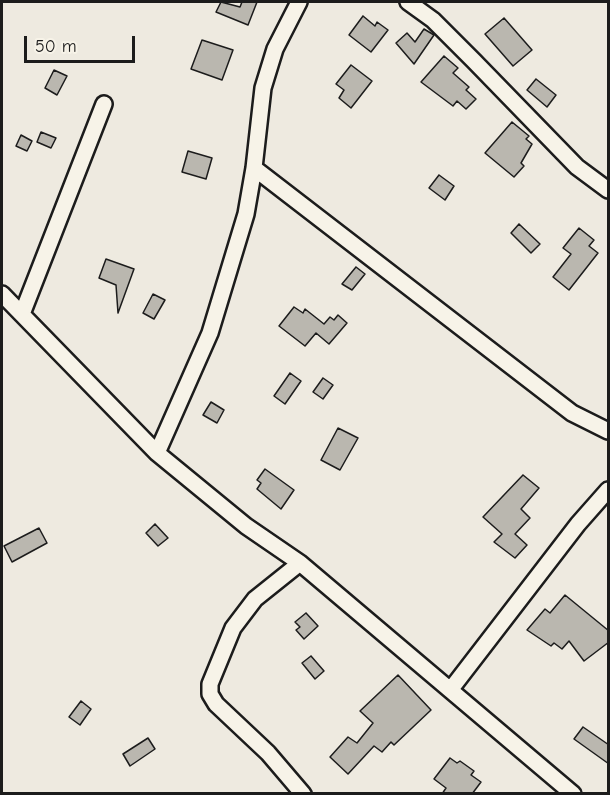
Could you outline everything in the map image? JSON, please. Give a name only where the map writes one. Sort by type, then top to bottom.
[{"type":"street","points":[[157,453],[210,333],[246,214],[255,168],[263,88],[275,49],[300,2]]},
{"type":"street","points":[[408,2],[433,20],[466,52],[577,167],[609,190]]},
{"type":"street","points":[[22,314],[104,104]]},
{"type":"street","points":[[255,168],[572,413],[609,431]]},
{"type":"street","points":[[2,294],[157,453],[246,526],[300,563],[573,794]]},
{"type":"street","points":[[451,689],[578,524],[609,490]]},
{"type":"street","points":[[300,563],[255,599],[233,628],[210,684],[210,694],[216,704],[268,753],[303,794]]},
{"type":"building","points":[[221,2],[240,7],[242,2],[257,2],[248,25],[216,12]]},
{"type":"building","points":[[363,16],[375,26],[377,22],[388,30],[371,52],[349,35]]},
{"type":"building","points":[[504,18],[532,50],[513,66],[485,34]]},
{"type":"building","points":[[424,29],[434,35],[414,64],[396,43],[407,33],[415,42]]},
{"type":"building","points":[[202,40],[233,50],[222,80],[191,69]]},
{"type":"building","points":[[444,56],[458,68],[453,73],[469,87],[466,90],[476,99],[466,109],[457,101],[453,106],[421,82]]},
{"type":"building","points":[[351,65],[372,81],[351,108],[339,98],[344,90],[336,84]]},
{"type":"building","points":[[54,70],[67,76],[57,95],[45,88]]},
{"type":"building","points":[[536,79],[556,95],[547,107],[527,90]]},
{"type":"building","points":[[512,122],[529,136],[526,139],[532,144],[521,163],[524,166],[514,177],[485,153]]},
{"type":"building","points":[[41,132],[56,138],[51,148],[37,142]]},
{"type":"building","points":[[21,135],[32,141],[27,151],[16,146]]},
{"type":"building","points":[[188,151],[212,158],[206,179],[182,172]]},
{"type":"building","points":[[439,175],[454,186],[445,200],[429,188]]},
{"type":"building","points":[[519,224],[540,244],[531,253],[511,233]]},
{"type":"building","points":[[579,228],[594,240],[589,246],[598,253],[569,290],[553,277],[571,254],[563,248]]},
{"type":"building","points":[[106,259],[134,269],[118,313],[116,285],[99,278]]},
{"type":"building","points":[[356,267],[365,274],[352,290],[342,284]]},
{"type":"building","points":[[153,294],[165,300],[154,319],[143,313]]},
{"type":"building","points":[[294,307],[303,313],[305,309],[324,324],[330,317],[334,320],[338,315],[347,323],[329,344],[316,333],[305,346],[279,326]]},
{"type":"building","points":[[290,373],[301,381],[285,404],[274,396]]},
{"type":"building","points":[[323,378],[333,385],[323,399],[313,392]]},
{"type":"building","points":[[211,402],[224,410],[217,423],[203,415]]},
{"type":"building","points":[[338,428],[358,438],[340,470],[321,460]]},
{"type":"building","points":[[265,469],[294,490],[281,509],[257,489],[261,483],[257,480]]},
{"type":"building","points":[[523,475],[539,488],[521,509],[530,518],[515,534],[527,545],[515,558],[494,542],[502,534],[483,517]]},
{"type":"building","points":[[155,524],[168,538],[158,546],[146,533]]},
{"type":"building","points":[[39,528],[47,543],[12,562],[4,546]]},
{"type":"building","points":[[565,595],[609,631],[609,642],[584,661],[569,641],[562,649],[554,643],[551,646],[527,630],[545,609],[550,613]]},
{"type":"building","points":[[306,613],[318,626],[304,639],[296,630],[300,627],[295,622]]},
{"type":"building","points":[[311,656],[324,671],[315,679],[302,663]]},
{"type":"building","points":[[398,675],[431,710],[394,745],[391,742],[382,752],[374,746],[348,774],[330,757],[348,737],[357,743],[373,723],[360,711]]},
{"type":"building","points":[[81,701],[91,709],[80,725],[69,717]]},
{"type":"building","points":[[583,727],[609,745],[609,764],[574,739]]},
{"type":"building","points":[[148,738],[155,749],[130,766],[123,754]]},
{"type":"building","points":[[450,758],[457,763],[460,761],[474,771],[471,775],[481,782],[472,794],[442,794],[446,788],[434,779]]}]
